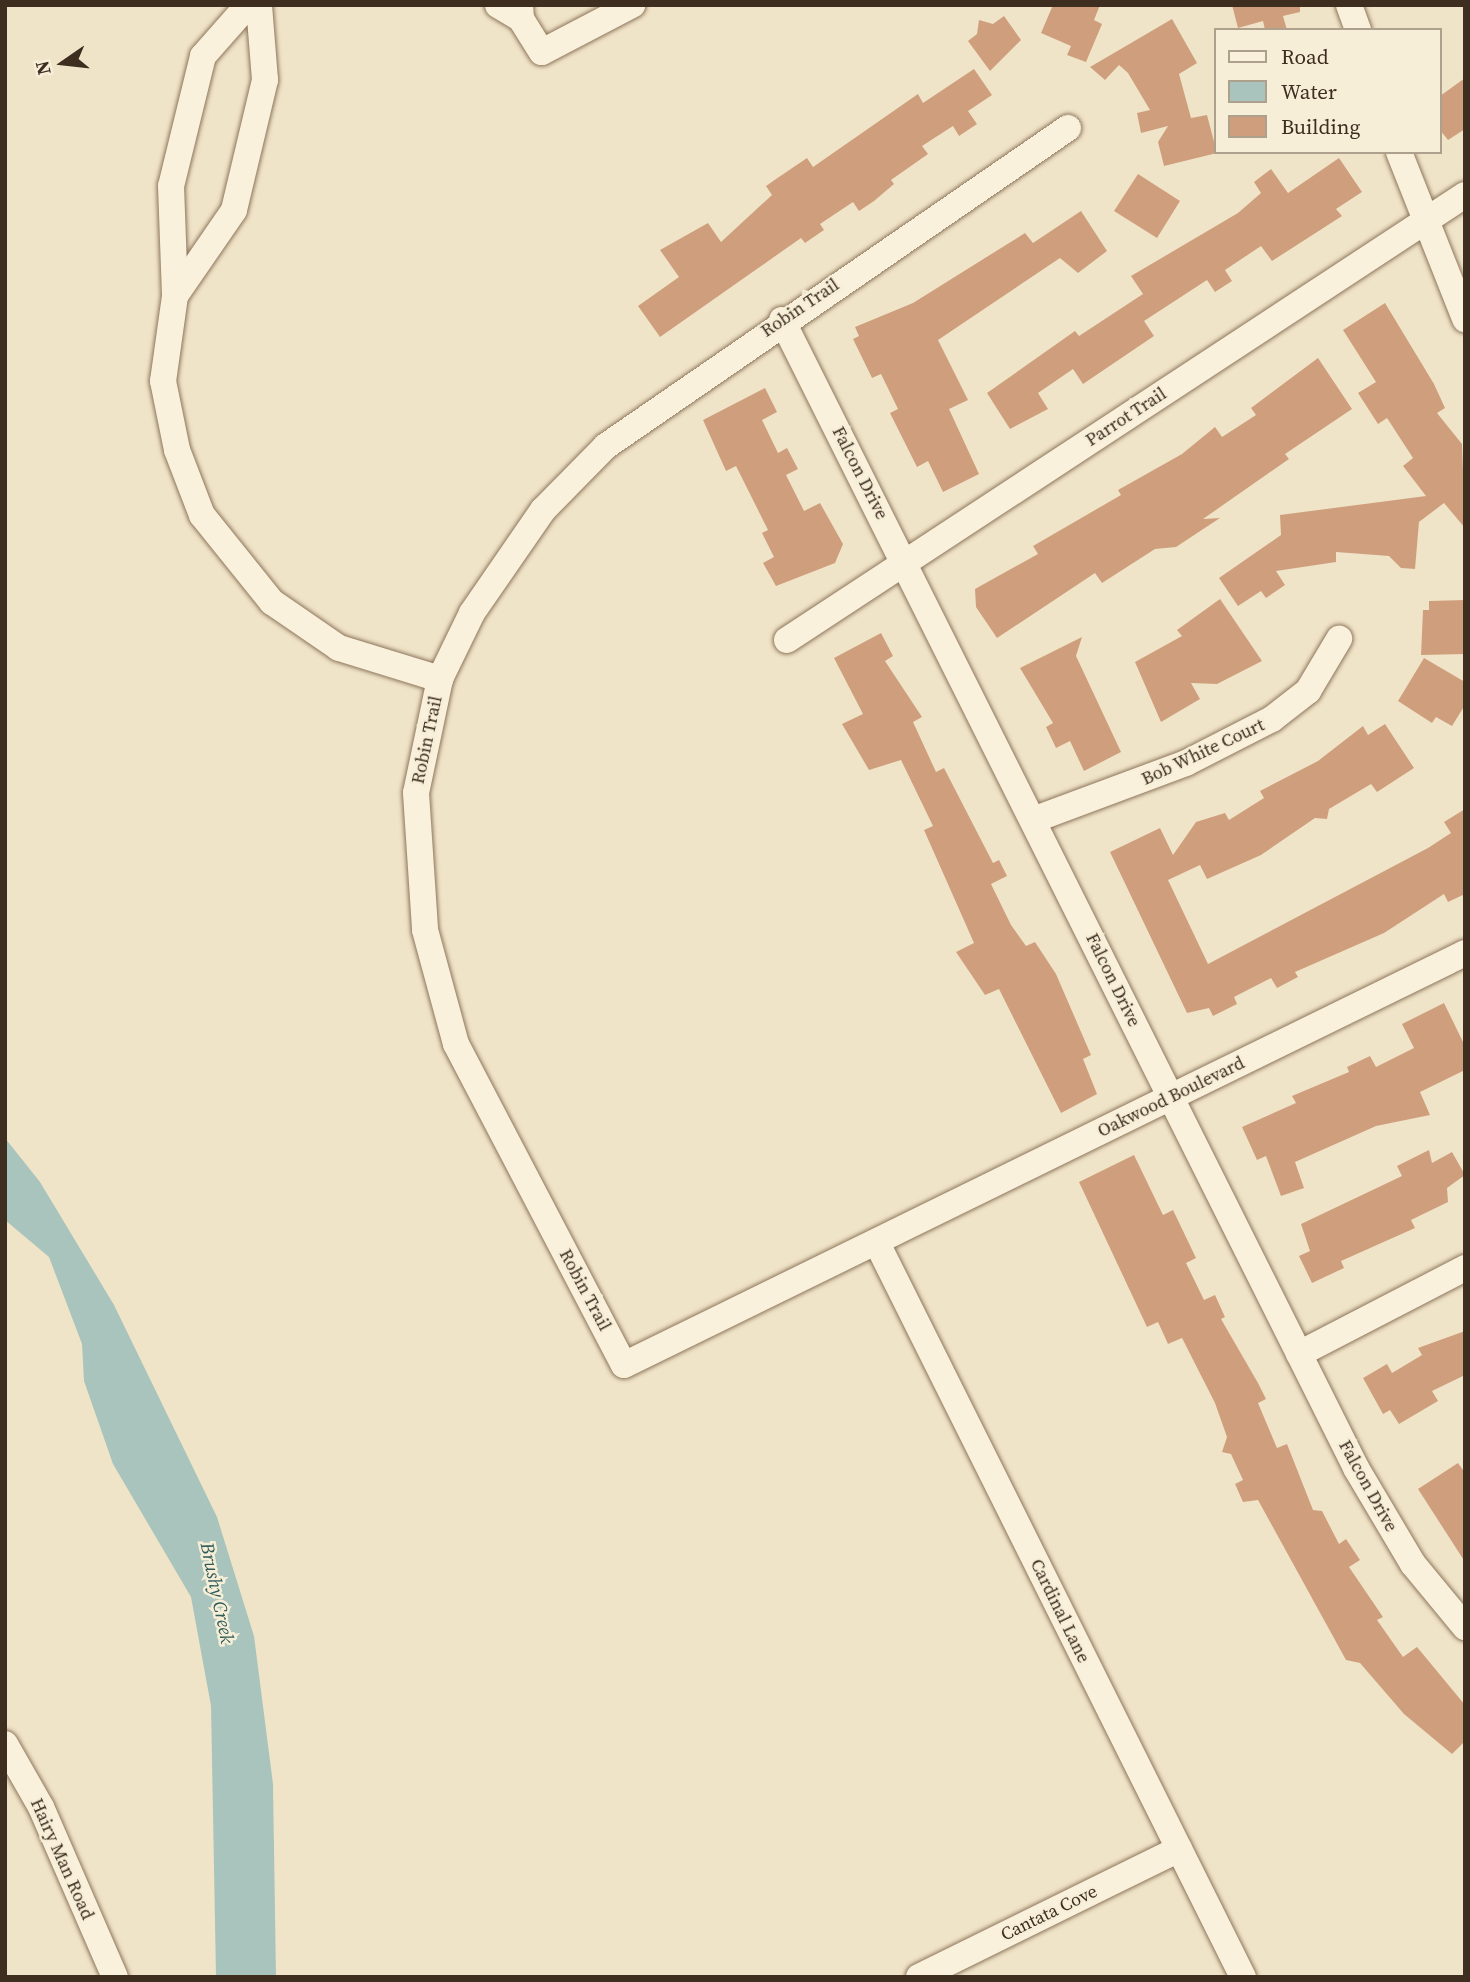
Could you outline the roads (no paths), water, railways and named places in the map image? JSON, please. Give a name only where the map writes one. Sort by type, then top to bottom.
[{"type":"street","points":[[248,5],[203,56],[171,186],[175,296],[163,381],[177,450],[202,515],[272,603],[339,648],[440,679]]},
{"type":"street","points":[[175,296],[234,210],[265,80],[259,5]]},
{"type":"street","points":[[498,5],[520,12],[542,52],[632,5]]},
{"type":"street","points":[[1349,5],[1357,28]]},
{"type":"street","name":"Robin Trail","points":[[878,1245],[624,1365],[456,1044],[425,930],[416,793],[440,679],[472,613],[543,510],[606,446],[782,320],[1068,128]]},
{"type":"street","points":[[1400,154],[1423,222],[1465,319]]},
{"type":"street","name":"Parrot Trail","points":[[787,640],[1465,195]]},
{"type":"street","name":"Falcon Drive","points":[[782,320],[1299,1354],[1394,1534],[1463,1623]]},
{"type":"street","name":"Bob White Court","points":[[1033,820],[1186,763],[1272,719],[1308,691],[1339,639]]},
{"type":"street","name":"Oakwood Boulevard","points":[[878,1245],[1170,1096],[1465,953]]},
{"type":"street","name":"Cardinal Lane","points":[[878,1245],[1243,1977]]},
{"type":"street","points":[[1299,1354],[1465,1268]]},
{"type":"street","name":"Hairy Man Road","points":[[5,1744],[41,1807],[115,1977]]},
{"type":"street","name":"Cantata Cove","points":[[919,1977],[1179,1849]]},
{"type":"water","name":"Brushy Creek","points":[[5,1138],[40,1182],[114,1305],[217,1517],[254,1636],[273,1784],[276,1977],[216,1977],[211,1706],[191,1597],[113,1464],[84,1381],[82,1344],[49,1257],[5,1220]]}]
